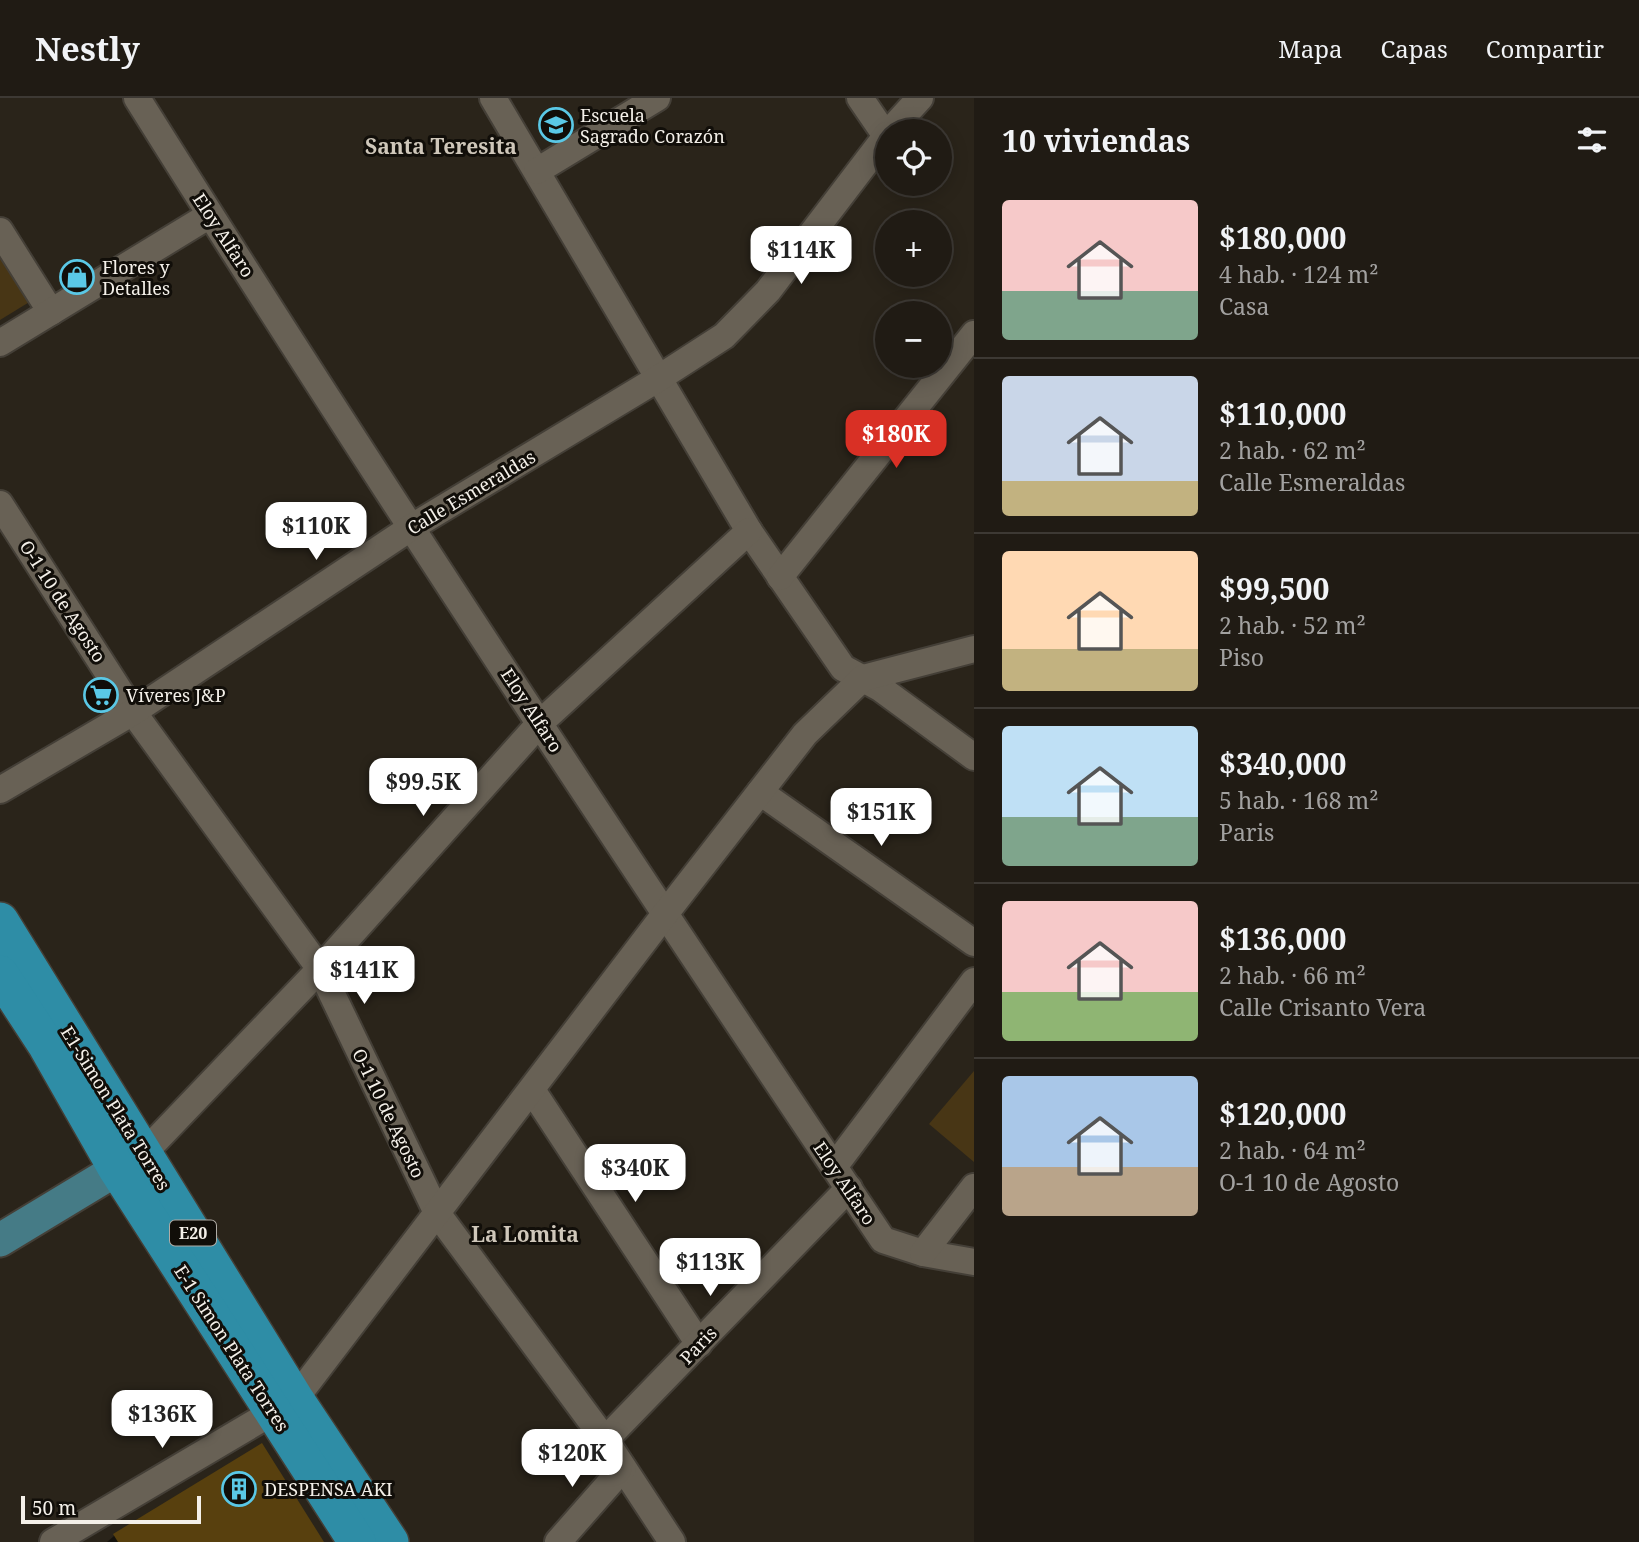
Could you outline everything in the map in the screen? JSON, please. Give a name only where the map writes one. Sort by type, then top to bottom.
[{"type":"highway","name":"E1-Simon Plata Torres","points":[[0,921],[130,1161],[284,1405],[390,1542]]},
{"type":"highway","name":"E20","points":[[0,974],[47,1046],[130,1161]]},
{"type":"highway","name":"E-1 Simon Plata Torres","points":[[284,1405],[357,1542]]},
{"type":"main road","points":[[0,1240],[130,1161]]},
{"type":"street","name":"Eloy Alfaro","points":[[137,98],[540,723],[883,1240],[922,1253],[974,1262]]},
{"type":"street","points":[[494,98],[749,531],[843,668],[880,688],[974,757]]},
{"type":"street","points":[[537,171],[657,98]]},
{"type":"street","points":[[860,98],[876,119]]},
{"type":"street","name":"Calle Esmeraldas","points":[[901,119],[920,98]]},
{"type":"street","name":"Calle Esmeraldas","points":[[0,790],[133,712],[412,527],[724,336],[768,291],[875,151]]},
{"type":"street","points":[[0,343],[210,215]]},
{"type":"street","points":[[0,231],[51,312]]},
{"type":"street","points":[[780,577],[974,334]]},
{"type":"street","name":"O-1 10 de Agosto","points":[[0,504],[133,712],[320,969],[437,1213],[605,1440],[672,1542]]},
{"type":"street","points":[[130,1161],[320,969],[540,723],[749,531]]},
{"type":"street","points":[[53,1542],[284,1405],[437,1213],[805,734],[863,678],[974,649]]},
{"type":"street","points":[[760,792],[974,943]]},
{"type":"street","name":"Paris","points":[[605,1440],[699,1344],[842,1178],[974,981]]},
{"type":"street","points":[[532,1090],[699,1344]]},
{"type":"street","points":[[922,1253],[974,1187]]},
{"type":"street","points":[[558,1542],[623,1468]]},
{"type":"shaded area","points":[[0,250],[31,301],[0,320]]},
{"type":"shaded area","points":[[974,1071],[974,1162],[929,1124]]},
{"type":"building","name":"DESPENSA AKI","points":[[262,1443],[324,1542],[118,1542],[113,1534]]},
{"type":"place","name":"Escuela Sagrado Corazón","points":[[556,125]]},
{"type":"place","name":"Flores y Detalles","points":[[77,277]]},
{"type":"place","name":"Víveres J&P","points":[[101,695]]},
{"type":"place","name":"DESPENSA AKI","points":[[239,1489]]},
{"type":"district","name":"Santa Teresita","points":[[441,146]]},
{"type":"district","name":"La Lomita","points":[[525,1234]]}]
